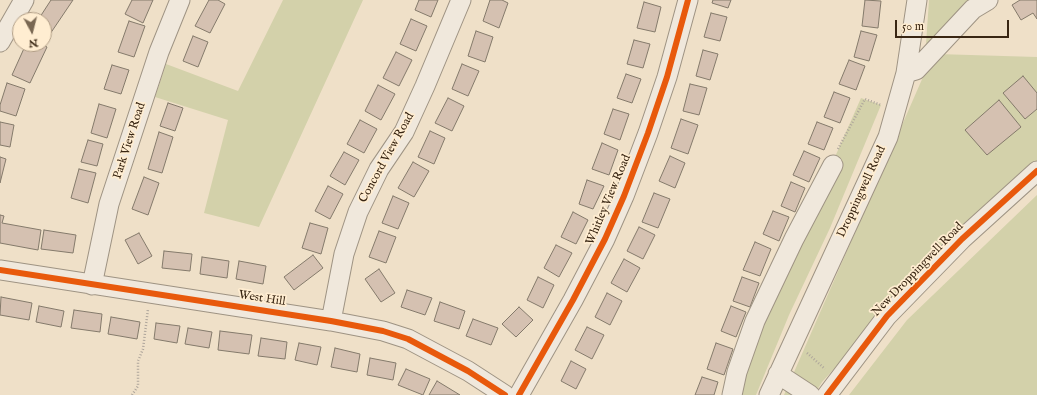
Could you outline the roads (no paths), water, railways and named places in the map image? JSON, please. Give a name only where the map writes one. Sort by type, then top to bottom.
[{"type":"street","points":[[0,42],[24,0]]},
{"type":"street","name":"Park View Road","points":[[92,285],[109,204],[159,52],[180,0]]},
{"type":"street","name":"Concord View Road","points":[[331,321],[344,254],[358,212],[380,169],[404,132],[461,0]]},
{"type":"street","name":"Whitley View Road","points":[[519,395],[577,293],[605,239],[624,196],[667,77],[688,0]]},
{"type":"street","name":"Droppingwell Road","points":[[769,395],[888,137],[906,73],[917,0]]},
{"type":"street","points":[[906,73],[916,70],[973,9],[988,0]]},
{"type":"street","points":[[732,395],[737,372],[755,321],[794,239],[833,165]]},
{"type":"street","name":"New Droppingwell Road","points":[[832,388],[887,316],[913,288],[962,239],[1037,171]]},
{"type":"street","name":"West Hill","points":[[0,270],[331,321],[383,331],[408,339],[468,371],[505,395]]},
{"type":"street","points":[[778,374],[810,395]]}]
